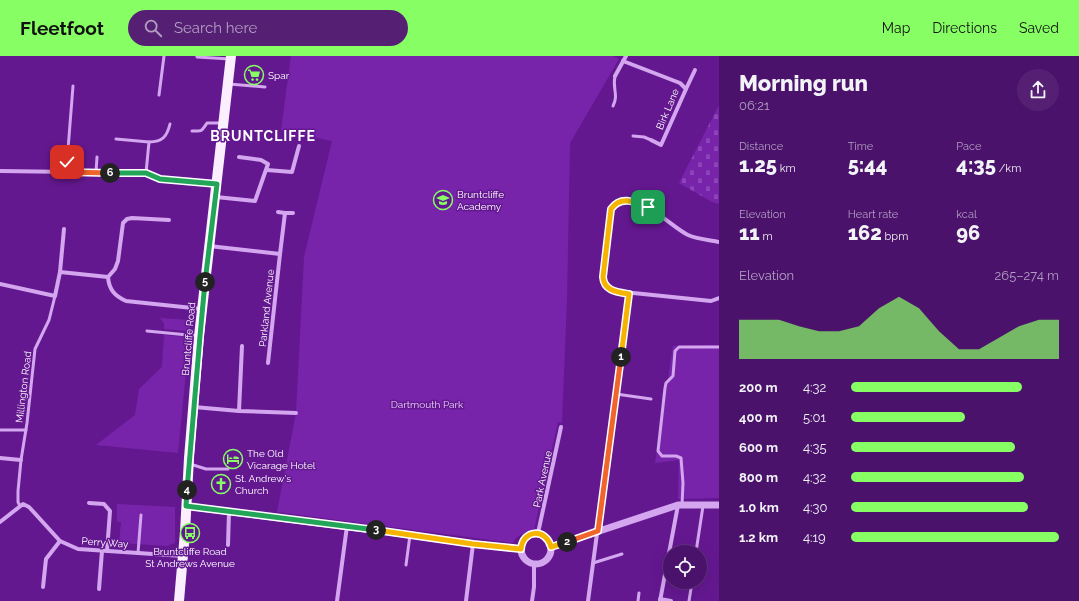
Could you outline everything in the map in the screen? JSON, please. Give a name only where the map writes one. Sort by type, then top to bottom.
[{"type":"main road","name":"Bruntcliffe Road","points":[[178,601],[183,556],[202,309],[231,57]]},
{"type":"street","points":[[615,76],[626,56]]},
{"type":"street","name":"Birk Lane","points":[[623,61],[680,83],[686,89],[661,145],[651,140]]},
{"type":"street","points":[[686,89],[695,70]]},
{"type":"street","points":[[267,170],[292,172],[299,146]]},
{"type":"street","points":[[215,197],[255,202],[268,164],[261,160],[239,157]]},
{"type":"street","points":[[0,171],[146,173],[160,179],[217,184]]},
{"type":"street","points":[[719,242],[690,236],[678,230],[660,214],[648,207],[636,202],[625,200],[615,204],[611,209],[603,281],[605,286],[614,291],[629,294],[710,301],[719,298]]},
{"type":"street","points":[[278,212],[293,213]]},
{"type":"street","name":"Parkland Avenue","points":[[268,363],[285,213]]},
{"type":"street","points":[[108,277],[115,269],[118,261],[123,223],[126,219],[169,220]]},
{"type":"street","name":"Millington Road","points":[[55,296],[60,272],[64,229]]},
{"type":"street","points":[[209,246],[280,254]]},
{"type":"street","points":[[60,272],[108,277]]},
{"type":"street","points":[[108,277],[110,287],[116,296],[126,301],[202,309]]},
{"type":"street","points":[[0,284],[55,296]]},
{"type":"street","points":[[588,601],[629,294]]},
{"type":"street","points":[[239,411],[242,346]]},
{"type":"street","points":[[194,407],[239,411],[296,413]]},
{"type":"street","name":"Park Avenue","points":[[538,533],[561,427]]},
{"type":"street","points":[[0,458],[21,460]]},
{"type":"street","name":"Perry Way","points":[[20,506],[23,504],[29,507],[60,542],[78,549],[183,556]]},
{"type":"street","points":[[89,504],[104,504],[110,511],[107,551]]},
{"type":"street","points":[[671,601],[660,600],[680,505]]},
{"type":"street","points":[[551,547],[680,505],[719,505]]},
{"type":"street","points":[[0,522],[20,506]]},
{"type":"street","points":[[186,506],[521,549]]},
{"type":"street","points":[[228,544],[229,512]]},
{"type":"street","points":[[337,601],[347,526]]},
{"type":"street","points":[[538,533],[547,538],[551,547],[549,557],[544,562],[534,564],[524,558],[521,549],[522,543],[527,536],[538,533]]},
{"type":"street","points":[[42,587],[46,559],[60,542]]},
{"type":"street","points":[[466,601],[473,544]]},
{"type":"street","points":[[99,589],[102,550]]},
{"type":"street","points":[[532,601],[534,587],[534,564]]},
{"type":"lane","points":[[159,95],[164,56]]},
{"type":"lane","points":[[197,56],[231,57]]},
{"type":"lane","points":[[613,106],[616,97],[614,87],[615,76]]},
{"type":"lane","points":[[227,84],[265,87]]},
{"type":"lane","points":[[65,172],[73,86]]},
{"type":"lane","points":[[192,131],[204,130],[207,123],[223,123]]},
{"type":"lane","points":[[116,139],[156,142],[167,134],[170,124]]},
{"type":"lane","points":[[633,136],[644,137],[651,140]]},
{"type":"lane","points":[[146,173],[149,142]]},
{"type":"lane","points":[[96,172],[97,158]]},
{"type":"lane","name":"Millington Road","points":[[20,506],[18,502],[18,491],[35,349],[48,320],[55,296]]},
{"type":"lane","points":[[147,331],[200,336]]},
{"type":"lane","points":[[680,505],[681,458],[676,456],[662,456],[658,451],[666,383],[673,376],[675,351],[677,348],[719,347]]},
{"type":"lane","points":[[616,394],[651,399]]},
{"type":"lane","points":[[0,430],[26,430]]},
{"type":"lane","points":[[189,463],[201,468],[228,469]]},
{"type":"lane","points":[[697,545],[703,505]]},
{"type":"lane","points":[[138,553],[141,515]]},
{"type":"lane","points":[[406,565],[410,535]]},
{"type":"lane","points":[[593,563],[622,554]]},
{"type":"lane","points":[[689,601],[691,589]]},
{"type":"lane","points":[[638,601],[639,593]]},
{"type":"green space","name":"Dartmouth Park","points":[[291,56],[613,56],[619,59],[570,143],[567,299],[562,423],[558,422],[534,530],[519,536],[513,543],[277,512],[296,413],[304,257],[332,141],[281,130]]},
{"type":"green space","points":[[719,105],[719,204],[712,202],[679,183]]},
{"type":"green space","points":[[160,318],[191,320],[190,329],[187,331],[164,329],[164,324]]},
{"type":"green space","points":[[164,335],[186,337],[189,341],[178,453],[96,445],[135,415],[139,389],[162,367]]},
{"type":"green space","points":[[719,345],[719,498],[678,499],[679,460],[655,463],[673,346]]},
{"type":"green space","points":[[117,504],[175,507],[175,543],[167,546],[119,543],[121,522],[117,522]]},
{"type":"place","name":"Spar","points":[[254,75]]},
{"type":"place","name":"Bruntcliffe Academy","points":[[443,200]]},
{"type":"place","name":"The Old Vicarage Hotel","points":[[233,459]]},
{"type":"place","name":"St. Andrew's Church","points":[[221,484]]},
{"type":"place","name":"Bruntcliffe Road St Andrews Avenue","points":[[190,533]]},
{"type":"district","name":"BRUNTCLIFFE","points":[[263,136]]},
{"type":"route","points":[[67,162],[65,172],[146,173],[160,179],[217,184],[200,336],[186,506],[521,549],[524,539],[532,534],[538,533],[543,535],[550,542],[551,547],[598,531],[629,294],[609,289],[605,286],[603,281],[611,209],[615,204],[625,200],[636,202],[648,207]]}]
